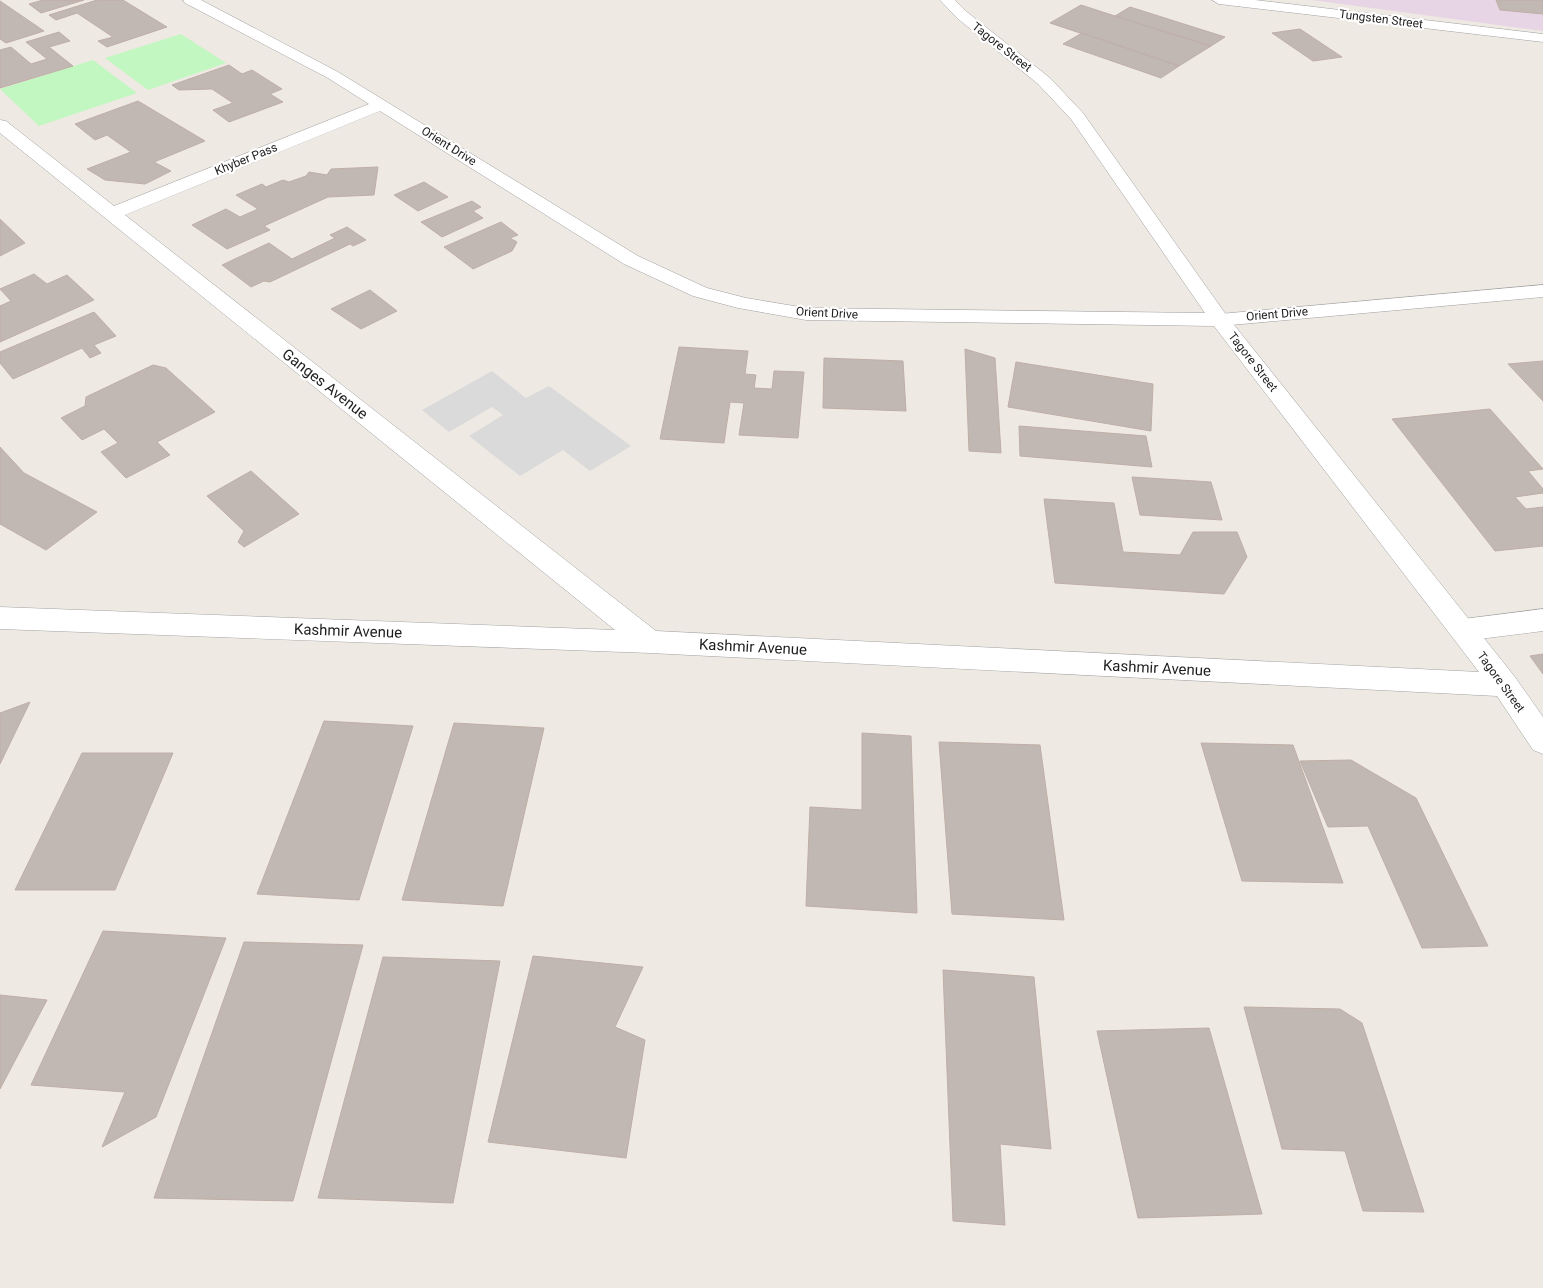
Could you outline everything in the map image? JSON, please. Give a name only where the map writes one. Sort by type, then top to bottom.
[{"type":"street","name":"Orient Drive","points":[[190,0],[333,75],[631,260],[700,292],[746,304],[806,314],[1220,320],[1543,291]]},
{"type":"street","name":"Tagore Street","points":[[947,0],[962,15],[1027,66],[1060,96],[1077,116],[1220,320],[1463,630],[1505,685],[1543,741]]},
{"type":"street","name":"Tungsten Street","points":[[1219,0],[1543,38]]},
{"type":"street","name":"Khyber Pass","points":[[110,214],[382,105]]},
{"type":"street","name":"Ganges Avenue","points":[[0,125],[650,642]]},
{"type":"street","name":"Kashmir Avenue","points":[[0,618],[650,642],[1505,685]]},
{"type":"street","points":[[1463,630],[1543,620]]},
{"type":"shaded area","points":[[1312,0],[1543,0],[1543,31]]},
{"type":"shaded area","points":[[492,371],[526,398],[549,386],[631,446],[590,471],[563,450],[520,476],[469,436],[503,415],[492,407],[449,432],[422,410]]},
{"type":"green space","points":[[181,34],[226,63],[148,90],[105,58]]},
{"type":"green space","points":[[93,60],[137,93],[39,126],[0,89]]},
{"type":"building","points":[[43,0],[84,0],[41,13],[29,4]]},
{"type":"building","points":[[97,0],[123,0],[167,27],[107,47],[98,41],[113,37],[77,13],[56,20],[49,15]]},
{"type":"building","points":[[1496,0],[1543,0],[1543,14],[1500,10]]},
{"type":"building","points":[[0,1],[44,31],[6,43],[0,39]]},
{"type":"building","points":[[1081,5],[1211,46],[1179,66],[1050,23]]},
{"type":"building","points":[[1130,7],[1225,37],[1211,46],[1115,16]]},
{"type":"building","points":[[1300,29],[1342,57],[1313,61],[1272,33]]},
{"type":"building","points":[[59,32],[70,41],[49,47],[73,66],[0,88],[0,50],[11,47],[31,64],[47,59],[26,42]]},
{"type":"building","points":[[1082,33],[1179,66],[1161,78],[1063,44]]},
{"type":"building","points":[[229,65],[242,74],[252,70],[282,89],[270,94],[283,102],[229,122],[213,110],[233,103],[212,89],[179,90],[172,85]]},
{"type":"building","points":[[138,101],[205,141],[154,162],[171,171],[145,184],[105,180],[87,169],[131,152],[107,135],[95,140],[75,124]]},
{"type":"building","points":[[378,167],[374,195],[328,197],[264,226],[270,230],[227,249],[192,225],[226,209],[240,217],[258,209],[236,195],[262,184],[266,187],[283,180],[289,182],[306,176],[309,172],[327,175],[331,169]]},
{"type":"building","points":[[424,182],[448,197],[418,211],[394,195]]},
{"type":"building","points":[[472,201],[481,207],[473,211],[483,218],[442,237],[421,222]]},
{"type":"building","points":[[0,219],[25,243],[0,256]]},
{"type":"building","points":[[501,222],[518,235],[510,238],[517,242],[512,251],[473,269],[444,247]]},
{"type":"building","points":[[347,227],[366,240],[353,246],[350,244],[270,282],[264,281],[251,287],[222,265],[269,243],[292,259],[335,238],[330,235]]},
{"type":"building","points":[[34,274],[47,284],[67,275],[94,300],[0,342],[0,306],[11,301],[0,289]]},
{"type":"building","points":[[370,290],[397,311],[361,329],[331,309]]},
{"type":"building","points":[[94,312],[116,336],[94,345],[101,353],[90,358],[82,348],[13,379],[0,363],[0,352]]},
{"type":"building","points":[[679,347],[748,351],[745,374],[756,375],[754,388],[772,389],[774,371],[804,372],[798,438],[739,435],[744,403],[730,402],[724,443],[660,439]]},
{"type":"building","points":[[965,349],[995,358],[1001,453],[969,451]]},
{"type":"building","points":[[824,358],[903,361],[906,411],[823,408]]},
{"type":"building","points":[[1543,361],[1543,401],[1508,364]]},
{"type":"building","points":[[1016,362],[1153,384],[1151,431],[1008,407]]},
{"type":"building","points":[[153,365],[166,368],[215,412],[157,442],[170,455],[126,478],[101,452],[118,443],[104,429],[82,440],[61,418],[85,406],[86,397]]},
{"type":"building","points":[[1490,409],[1543,469],[1528,471],[1543,489],[1543,493],[1515,497],[1526,509],[1543,507],[1543,546],[1495,551],[1392,419]]},
{"type":"building","points":[[1019,426],[1146,436],[1152,467],[1020,456]]},
{"type":"building","points":[[0,447],[24,473],[97,512],[46,550],[0,524]]},
{"type":"building","points":[[251,471],[299,514],[244,547],[238,542],[244,531],[207,496]]},
{"type":"building","points":[[1132,477],[1211,482],[1222,520],[1140,515]]},
{"type":"building","points":[[1044,499],[1114,503],[1123,552],[1180,555],[1193,532],[1237,532],[1247,557],[1224,594],[1055,583]]},
{"type":"building","points":[[1543,654],[1543,674],[1530,656]]},
{"type":"building","points":[[30,702],[0,764],[0,713]]},
{"type":"building","points":[[324,721],[413,726],[359,900],[257,894]]},
{"type":"building","points":[[454,723],[544,728],[503,906],[402,900]]},
{"type":"building","points":[[862,733],[911,736],[917,913],[806,906],[810,807],[862,810]]},
{"type":"building","points":[[939,742],[1040,745],[1064,920],[952,914]]},
{"type":"building","points":[[1201,743],[1293,745],[1343,883],[1242,881]]},
{"type":"building","points":[[82,753],[173,753],[115,890],[15,890]]},
{"type":"building","points":[[1351,760],[1416,798],[1488,946],[1422,948],[1368,826],[1328,827],[1300,761]]},
{"type":"building","points":[[103,931],[226,938],[156,1117],[102,1147],[125,1092],[31,1085]]},
{"type":"building","points":[[244,942],[363,945],[293,1201],[154,1198]]},
{"type":"building","points":[[533,956],[643,967],[615,1027],[645,1040],[626,1158],[488,1142]]},
{"type":"building","points":[[383,957],[500,961],[453,1203],[318,1198]]},
{"type":"building","points":[[943,970],[1034,977],[1051,1149],[1000,1144],[1005,1225],[953,1221]]},
{"type":"building","points":[[0,995],[47,1000],[0,1089]]},
{"type":"building","points":[[1244,1007],[1340,1009],[1362,1023],[1424,1212],[1363,1211],[1345,1151],[1282,1149]]},
{"type":"building","points":[[1209,1028],[1262,1214],[1138,1218],[1097,1031]]}]
